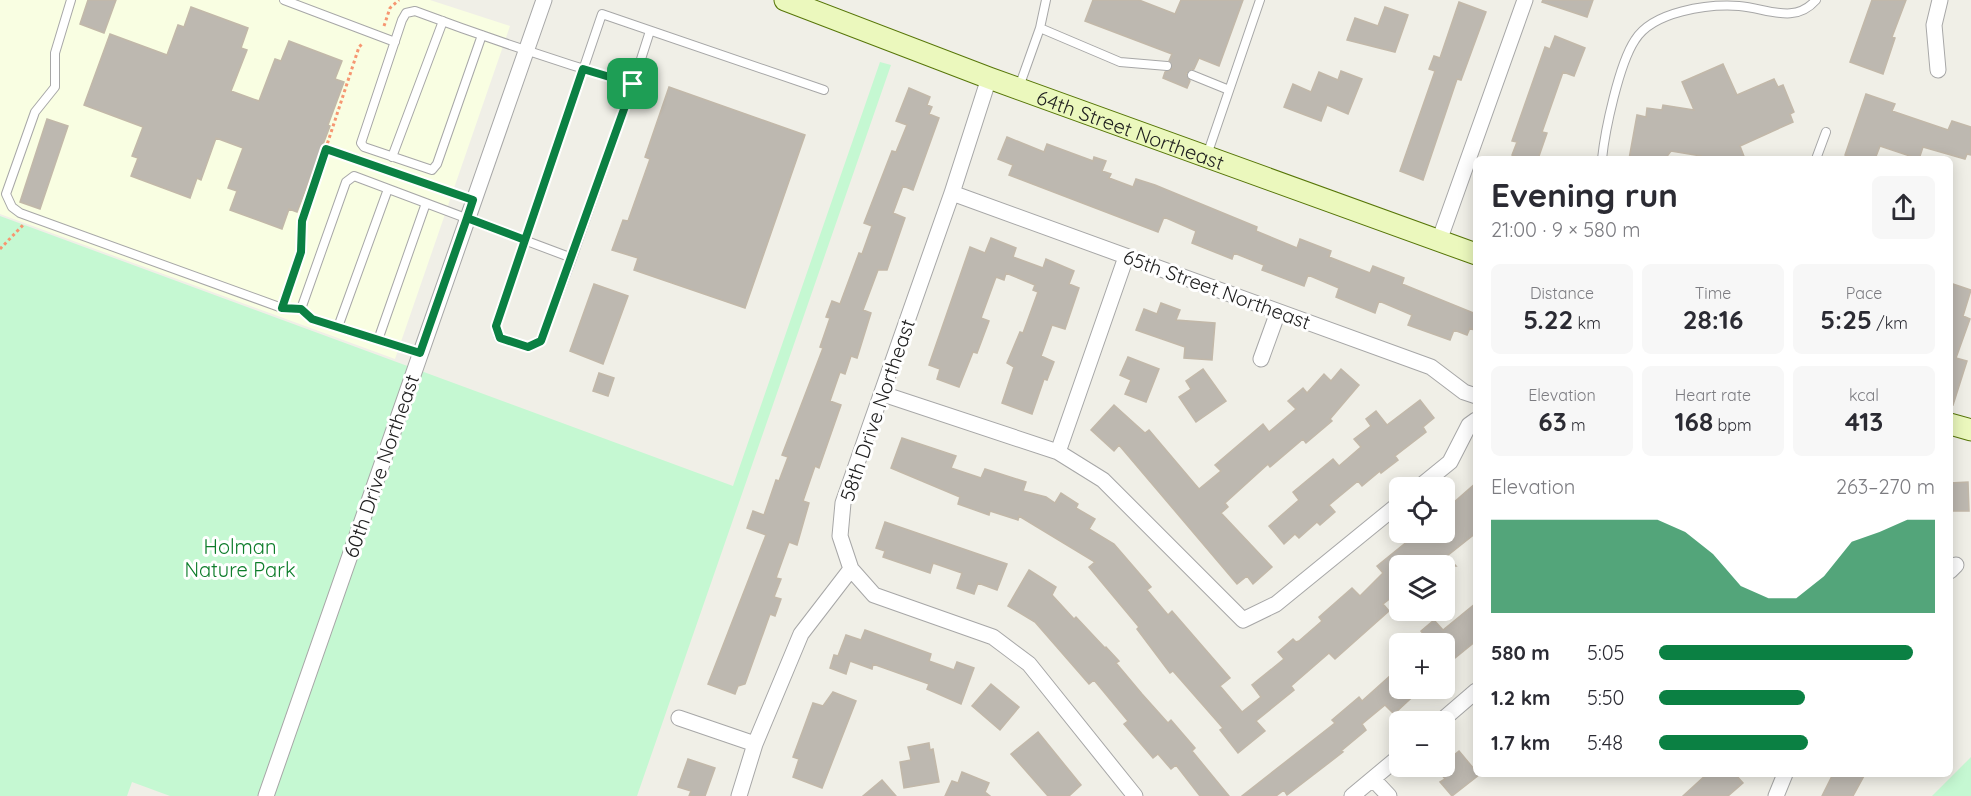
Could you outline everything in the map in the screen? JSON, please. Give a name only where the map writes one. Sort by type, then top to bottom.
[{"type":"main road","name":"64th Street Northeast","points":[[798,2],[989,78],[1473,253]]},
{"type":"main road","points":[[1953,425],[1971,430]]},
{"type":"street","name":"60th Drive Northeast","points":[[266,796],[544,0]]},
{"type":"street","points":[[1439,241],[1525,0]]},
{"type":"street","points":[[1938,70],[1934,25],[1940,0]]},
{"type":"street","name":"58th Drive Northeast","points":[[851,569],[840,536],[843,503],[883,394],[989,78]]},
{"type":"street","name":"65th Street Northeast","points":[[952,193],[1431,367],[1464,392],[1473,395]]},
{"type":"street","points":[[1058,452],[1126,257]]},
{"type":"street","points":[[1261,359],[1278,312]]},
{"type":"street","points":[[883,394],[1058,452],[1103,480],[1243,620],[1276,604],[1389,512]]},
{"type":"street","points":[[1432,477],[1450,462],[1469,425],[1473,422]]},
{"type":"street","points":[[739,796],[755,744],[801,634],[851,569],[873,596],[993,637],[1029,664],[1135,796]]},
{"type":"street","points":[[1453,711],[1473,694]]},
{"type":"street","points":[[679,718],[755,744]]},
{"type":"street","points":[[1352,796],[1389,765]]},
{"type":"street","points":[[1776,796],[1784,777]]},
{"type":"street","points":[[1373,778],[1389,796]]},
{"type":"lane","points":[[71,0],[55,53],[55,87],[34,112],[6,194],[12,207],[30,217],[282,308],[301,309],[312,319],[420,353]]},
{"type":"lane","points":[[284,0],[395,42]]},
{"type":"lane","points":[[1019,88],[1040,28],[1046,0]]},
{"type":"lane","points":[[1206,156],[1260,0]]},
{"type":"lane","points":[[1603,156],[1615,93],[1635,40],[1646,29],[1672,12],[1739,6],[1790,15],[1800,12],[1816,0]]},
{"type":"lane","points":[[482,35],[437,164],[432,170],[364,147],[361,143],[406,13],[415,11],[482,35],[526,52],[633,84]]},
{"type":"lane","points":[[650,31],[541,341],[528,347],[500,338],[496,326],[602,14],[824,90]]},
{"type":"lane","points":[[392,157],[443,21]]},
{"type":"lane","points":[[1040,28],[1120,62],[1167,66]]},
{"type":"lane","points":[[1192,75],[1229,90]]},
{"type":"lane","points":[[1817,156],[1826,132]]},
{"type":"lane","points":[[301,309],[346,182],[354,176],[572,258]]},
{"type":"lane","points":[[338,327],[388,189]]},
{"type":"lane","points":[[378,340],[426,203]]},
{"type":"path","points":[[282,308],[301,252],[302,221],[359,47],[378,36],[390,8],[399,0]]},
{"type":"path","points":[[326,149],[473,200]]},
{"type":"path","points":[[0,249],[30,217]]},
{"type":"shaded area","points":[[0,0],[430,0],[510,26],[395,359],[0,214]]},
{"type":"green space","name":"Holman Nature Park","points":[[880,62],[891,65],[637,796],[170,796],[132,782],[127,796],[0,796],[0,216],[733,486]]},
{"type":"green space","points":[[1971,757],[1971,796],[1932,796],[1953,777]]},
{"type":"building","points":[[88,0],[116,0],[104,33],[80,24]]},
{"type":"building","points":[[1093,0],[1139,0],[1175,14],[1181,0],[1243,0],[1219,66],[1199,58],[1194,69],[1186,73],[1190,81],[1187,88],[1163,78],[1165,72],[1172,69],[1169,61],[1172,54],[1085,21]]},
{"type":"building","points":[[1543,0],[1593,0],[1587,17],[1542,2]]},
{"type":"building","points":[[1872,0],[1906,0],[1892,37],[1895,38],[1883,74],[1850,62]]},
{"type":"building","points":[[1459,2],[1486,12],[1461,80],[1457,79],[1423,180],[1400,171],[1435,71],[1429,69],[1434,56],[1440,58]]},
{"type":"building","points":[[191,7],[248,28],[241,48],[247,50],[231,91],[259,101],[275,59],[281,61],[289,41],[342,61],[335,79],[344,82],[328,125],[330,126],[297,212],[289,209],[282,229],[230,210],[237,191],[228,188],[243,148],[216,138],[201,180],[197,178],[190,198],[131,176],[138,158],[132,156],[143,127],[84,105],[110,34],[167,55],[178,25],[184,27]]},
{"type":"building","points":[[1385,7],[1408,15],[1395,52],[1347,40],[1355,18],[1378,26]]},
{"type":"building","points":[[1555,36],[1585,48],[1574,76],[1563,72],[1542,132],[1547,133],[1539,156],[1514,156],[1512,155],[1517,142],[1512,141],[1545,47],[1550,49]]},
{"type":"building","points":[[1723,64],[1737,95],[1774,79],[1778,87],[1783,85],[1794,112],[1790,114],[1793,122],[1740,146],[1744,156],[1701,156],[1671,151],[1667,156],[1630,156],[1637,115],[1646,117],[1647,108],[1662,110],[1663,105],[1694,110],[1682,82]]},
{"type":"building","points":[[1341,71],[1362,79],[1348,114],[1327,105],[1321,121],[1284,107],[1293,84],[1311,92],[1319,72],[1338,80]]},
{"type":"building","points":[[669,87],[805,135],[745,308],[634,270],[638,258],[612,250],[623,220],[628,221],[650,159],[645,157]]},
{"type":"building","points":[[909,88],[930,97],[927,105],[932,107],[929,114],[939,118],[913,190],[903,186],[893,213],[905,218],[887,270],[878,270],[863,310],[871,313],[857,358],[851,356],[845,374],[840,372],[830,401],[841,405],[819,468],[815,466],[803,501],[809,503],[797,545],[789,542],[776,578],[781,579],[774,597],[781,599],[775,616],[770,614],[745,684],[738,686],[735,694],[708,684],[766,535],[747,528],[753,511],[764,515],[776,480],[779,481],[788,457],[782,455],[823,348],[820,347],[830,318],[826,317],[832,301],[840,304],[859,253],[862,254],[872,226],[864,223],[892,151],[896,152],[907,125],[896,121]]},
{"type":"building","points":[[1866,94],[1895,104],[1892,111],[1948,130],[1952,121],[1971,127],[1971,155],[1967,154],[1965,159],[1923,147],[1920,156],[1910,156],[1880,146],[1876,156],[1845,155]]},
{"type":"building","points":[[47,119],[68,126],[40,209],[20,202]]},
{"type":"building","points":[[1007,137],[1044,152],[1047,144],[1093,161],[1094,157],[1106,161],[1102,171],[1111,174],[1109,178],[1133,187],[1136,179],[1155,185],[1257,227],[1256,231],[1297,248],[1300,239],[1331,251],[1329,257],[1370,273],[1373,266],[1404,278],[1402,284],[1473,313],[1473,330],[1470,328],[1467,335],[1454,330],[1450,340],[1408,325],[1412,315],[1379,301],[1375,313],[1336,297],[1339,288],[1308,275],[1304,286],[1262,270],[1264,265],[1234,253],[1232,259],[1192,243],[1196,231],[1164,217],[1158,232],[1009,175],[1013,165],[998,159]]},
{"type":"building","points":[[991,238],[1016,248],[1013,257],[1043,268],[1046,259],[1074,271],[1069,284],[1079,288],[1065,329],[1052,325],[1041,356],[1054,362],[1047,380],[1044,379],[1032,414],[1002,403],[1014,367],[1007,363],[1020,332],[1023,333],[1038,292],[1033,290],[1035,285],[1006,273],[1004,280],[996,277],[981,318],[989,321],[977,353],[973,352],[959,387],[937,379],[940,369],[929,365],[970,247],[985,253]]},
{"type":"building","points":[[594,284],[628,296],[603,364],[570,351]]},
{"type":"building","points":[[1953,284],[1971,290],[1963,316],[1970,319],[1956,358],[1967,361],[1953,405]]},
{"type":"building","points":[[1161,303],[1180,310],[1176,320],[1215,323],[1212,360],[1184,358],[1185,347],[1136,330],[1144,309],[1157,314]]},
{"type":"building","points":[[1128,357],[1159,369],[1146,402],[1125,394],[1131,380],[1120,375]]},
{"type":"building","points":[[1203,369],[1226,401],[1196,422],[1179,397],[1191,389],[1186,381]]},
{"type":"building","points":[[1341,369],[1359,385],[1330,419],[1332,421],[1306,443],[1303,439],[1270,467],[1268,464],[1225,503],[1228,507],[1221,513],[1272,567],[1253,584],[1247,576],[1237,584],[1119,445],[1114,451],[1091,430],[1114,405],[1145,433],[1149,430],[1199,489],[1221,471],[1215,465],[1263,424],[1269,432],[1296,409],[1288,401],[1303,388],[1307,393],[1324,374],[1331,381]]},
{"type":"building","points":[[599,373],[614,378],[608,396],[593,391]]},
{"type":"building","points":[[1420,400],[1434,418],[1423,427],[1426,432],[1395,456],[1398,460],[1381,473],[1380,471],[1362,486],[1358,481],[1329,505],[1335,512],[1320,525],[1317,522],[1299,538],[1295,534],[1284,544],[1269,526],[1299,500],[1293,492],[1333,459],[1339,466],[1361,447],[1354,439],[1371,426],[1366,419],[1376,411],[1387,425]]},
{"type":"building","points":[[902,438],[956,456],[951,468],[981,478],[985,469],[1026,482],[1023,491],[1046,497],[1055,503],[1061,493],[1078,504],[1076,508],[1095,519],[1089,529],[1114,544],[1151,587],[1147,590],[1168,615],[1172,611],[1230,678],[1220,686],[1242,712],[1261,697],[1252,685],[1284,659],[1278,652],[1293,639],[1296,642],[1299,641],[1322,621],[1319,617],[1352,588],[1360,596],[1383,573],[1377,566],[1389,556],[1389,599],[1383,604],[1389,611],[1335,659],[1329,653],[1291,686],[1294,690],[1256,721],[1265,731],[1238,753],[1220,730],[1223,728],[1173,671],[1170,673],[1137,629],[1139,627],[1089,567],[1095,562],[1019,516],[1018,520],[990,511],[989,515],[958,504],[960,497],[891,468]]},
{"type":"building","points":[[1968,482],[1969,511],[1953,511],[1953,483]]},
{"type":"building","points":[[1473,486],[1473,535],[1448,555],[1391,555],[1405,543],[1455,543],[1455,501]]},
{"type":"building","points":[[885,522],[1007,564],[997,590],[978,583],[974,594],[957,588],[962,573],[933,563],[930,573],[883,557],[885,551],[876,548]]},
{"type":"building","points":[[1029,570],[1056,587],[1052,595],[1119,661],[1116,663],[1168,723],[1171,720],[1195,748],[1192,751],[1229,796],[1200,796],[1176,765],[1171,769],[1158,754],[1153,758],[1124,724],[1128,721],[1094,680],[1089,684],[1035,622],[1008,606]]},
{"type":"building","points":[[1473,605],[1473,643],[1455,658],[1455,633],[1423,633],[1421,631],[1435,621],[1443,630]]},
{"type":"building","points":[[865,630],[931,654],[929,661],[954,670],[957,662],[974,668],[961,704],[927,689],[929,684],[873,664],[872,669],[850,661],[846,674],[830,668],[834,655],[838,656],[846,635],[861,640]]},
{"type":"building","points":[[1389,677],[1389,699],[1410,699],[1397,711],[1391,711],[1385,705],[1362,724],[1366,730],[1341,751],[1343,752],[1287,795],[1284,790],[1276,796],[1242,796],[1335,723],[1332,720],[1359,697],[1362,701]]},
{"type":"building","points":[[991,684],[1019,707],[1000,730],[972,706]]},
{"type":"building","points":[[833,692],[856,701],[822,788],[793,777],[799,759],[793,757],[813,703],[823,706]]},
{"type":"building","points":[[1038,732],[1081,785],[1069,796],[1048,796],[1011,754]]},
{"type":"building","points":[[929,743],[930,750],[933,749],[939,782],[904,788],[900,762],[911,760],[908,747]]},
{"type":"building","points":[[1459,751],[1473,768],[1473,777],[1476,777],[1452,796],[1440,782],[1445,779],[1443,777],[1455,777],[1455,754]]},
{"type":"building","points":[[688,759],[715,768],[705,796],[689,796],[691,791],[678,787]]},
{"type":"building","points":[[962,772],[989,783],[985,792],[990,796],[945,796],[952,781],[958,783]]},
{"type":"building","points":[[1704,777],[1738,777],[1743,783],[1728,796],[1683,796]]},
{"type":"building","points":[[1832,777],[1863,777],[1853,796],[1822,796]]},
{"type":"building","points":[[882,780],[896,796],[863,796]]},
{"type":"route","points":[[633,84],[541,341],[528,347],[500,338],[496,326],[525,240],[467,218],[420,353],[312,319],[301,309],[282,308],[301,252],[302,221],[326,149],[473,200],[467,218],[525,240],[583,69],[633,84]]}]
